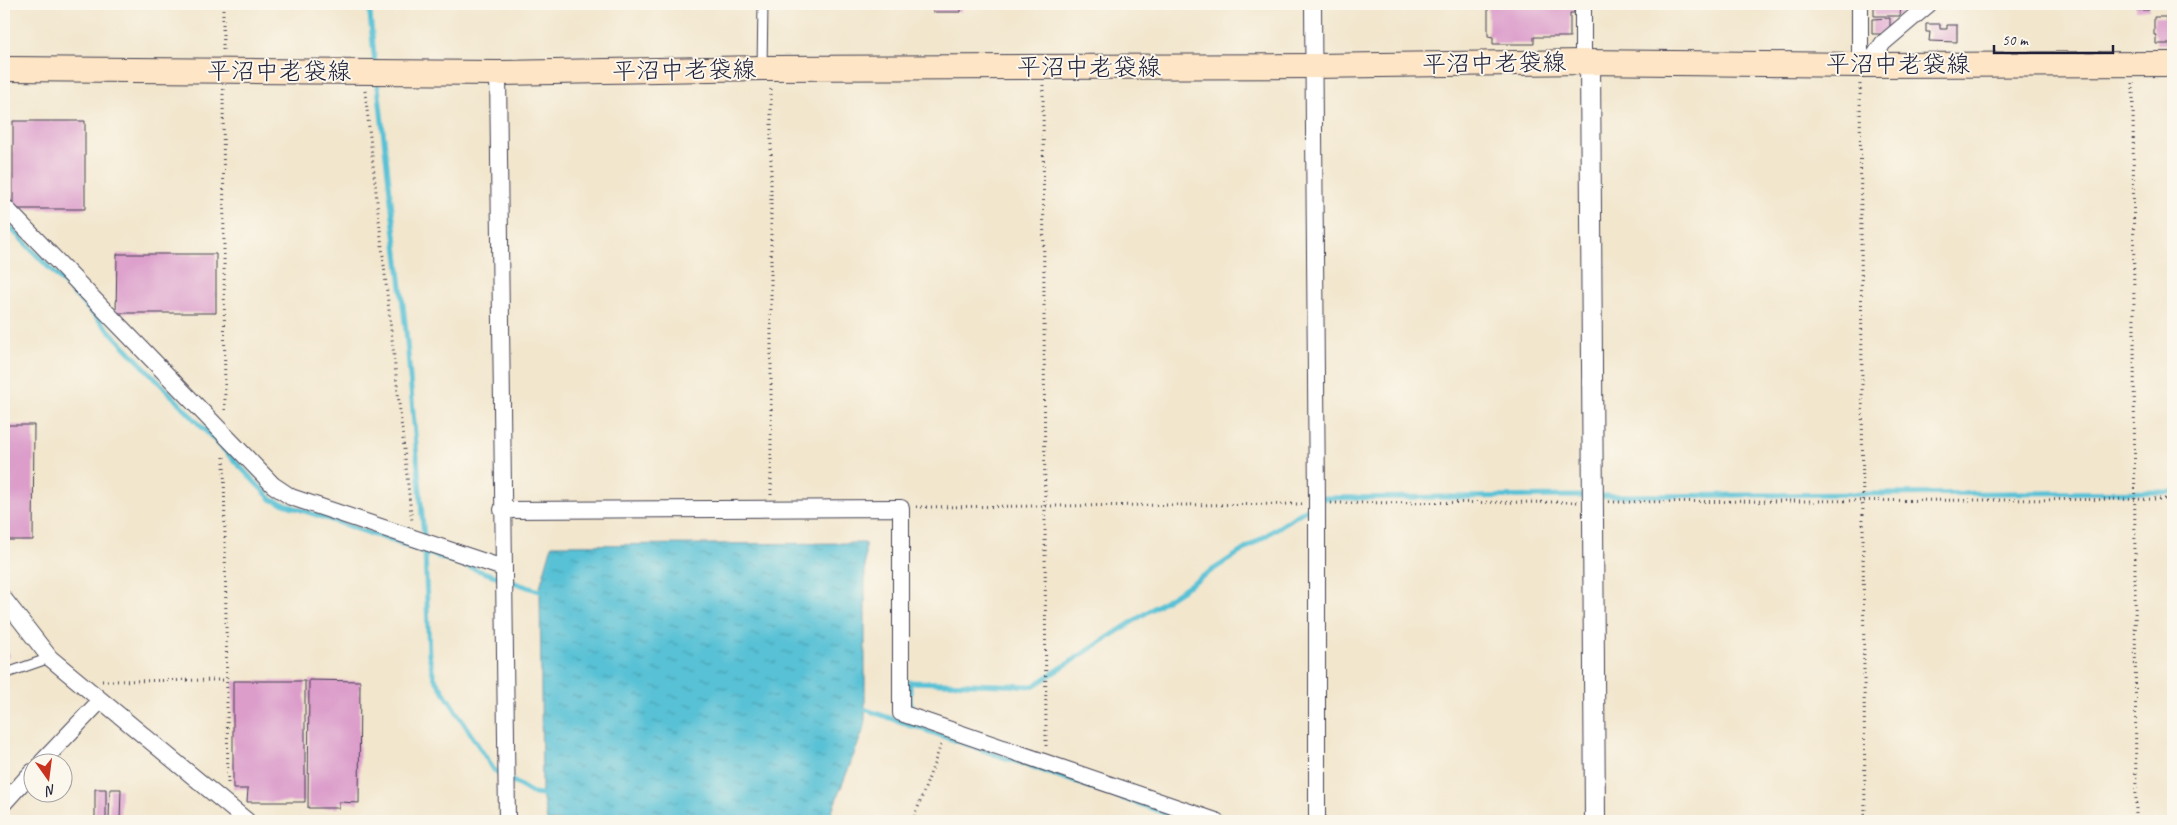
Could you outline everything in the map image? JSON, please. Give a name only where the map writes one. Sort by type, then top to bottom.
[{"type":"main road","name":"平沼中老袋線","points":[[4,69],[498,73],[767,68],[1314,66],[1586,62],[2173,64]]},
{"type":"street","points":[[1313,4],[1317,504],[1317,821]]},
{"type":"street","points":[[1583,4],[1586,62],[1593,502],[1595,821]]},
{"type":"street","points":[[1860,4],[1865,64]]},
{"type":"street","points":[[1865,64],[1883,43],[1929,4]]},
{"type":"street","points":[[498,73],[507,821]]},
{"type":"street","points":[[4,206],[272,485],[291,497],[503,568]]},
{"type":"street","points":[[502,510],[901,508],[901,713],[1216,821]]},
{"type":"street","points":[[4,599],[50,658],[247,821]]},
{"type":"street","points":[[52,752],[101,700]]},
{"type":"street","points":[[4,803],[22,783]]},
{"type":"lane","points":[[763,4],[767,68]]},
{"type":"lane","points":[[4,674],[50,658]]},
{"type":"path","points":[[223,4],[230,441],[223,458],[228,806]]},
{"type":"path","points":[[1865,64],[1863,500],[1865,821]]},
{"type":"path","points":[[2133,65],[2133,500],[2136,821]]},
{"type":"path","points":[[1043,67],[1046,762]]},
{"type":"path","points":[[767,68],[771,508]]},
{"type":"path","points":[[363,71],[413,538]]},
{"type":"path","points":[[901,508],[1044,505],[2173,499]]},
{"type":"path","points":[[88,689],[101,681],[226,680]]},
{"type":"path","points":[[914,821],[947,729]]},
{"type":"water","points":[[865,543],[865,726],[828,821],[547,821],[542,794],[540,587],[552,545]]},
{"type":"building","points":[[933,4],[961,4],[961,12],[933,12]]},
{"type":"building","points":[[1488,4],[1574,4],[1574,13],[1570,13],[1570,37],[1534,37],[1534,44],[1493,44],[1493,37],[1488,36]]},
{"type":"building","points":[[1874,4],[1901,4],[1900,16],[1874,16]]},
{"type":"building","points":[[2136,4],[2149,4],[2149,10],[2136,10]]},
{"type":"building","points":[[2154,17],[2167,17],[2167,20],[2173,20],[2173,44],[2156,44]]},
{"type":"building","points":[[1890,18],[1890,28],[1884,34],[1872,34],[1872,19]]},
{"type":"building","points":[[1926,24],[1940,24],[1940,29],[1947,29],[1947,25],[1957,25],[1957,42],[1929,41],[1930,32],[1926,32]]},
{"type":"building","points":[[4,120],[8,120],[7,190],[4,190]]},
{"type":"building","points":[[13,121],[85,121],[85,209],[13,209]]},
{"type":"building","points":[[117,254],[216,254],[216,313],[116,313]]},
{"type":"building","points":[[4,425],[34,425],[33,540],[4,540]]},
{"type":"building","points":[[4,644],[10,656],[4,659]]},
{"type":"building","points":[[309,680],[360,681],[359,803],[339,802],[339,808],[308,808]]},
{"type":"building","points":[[233,681],[305,681],[305,802],[247,802],[248,789],[233,789]]},
{"type":"building","points":[[95,789],[106,789],[106,821],[95,821]]},
{"type":"building","points":[[110,789],[121,789],[120,821],[109,821]]},
{"type":"waterway","points":[[369,4],[375,65]]},
{"type":"waterway","points":[[377,78],[406,331],[424,537]]},
{"type":"waterway","points":[[4,221],[272,500],[545,593]]},
{"type":"waterway","points":[[1597,496],[2173,492]]},
{"type":"waterway","points":[[1320,500],[1324,498],[1588,496]]},
{"type":"waterway","points":[[910,726],[910,682],[1033,686],[1313,505]]},
{"type":"waterway","points":[[425,551],[429,655],[434,677],[494,770],[534,794],[549,796]]},
{"type":"waterway","points":[[861,708],[1188,821]]}]
